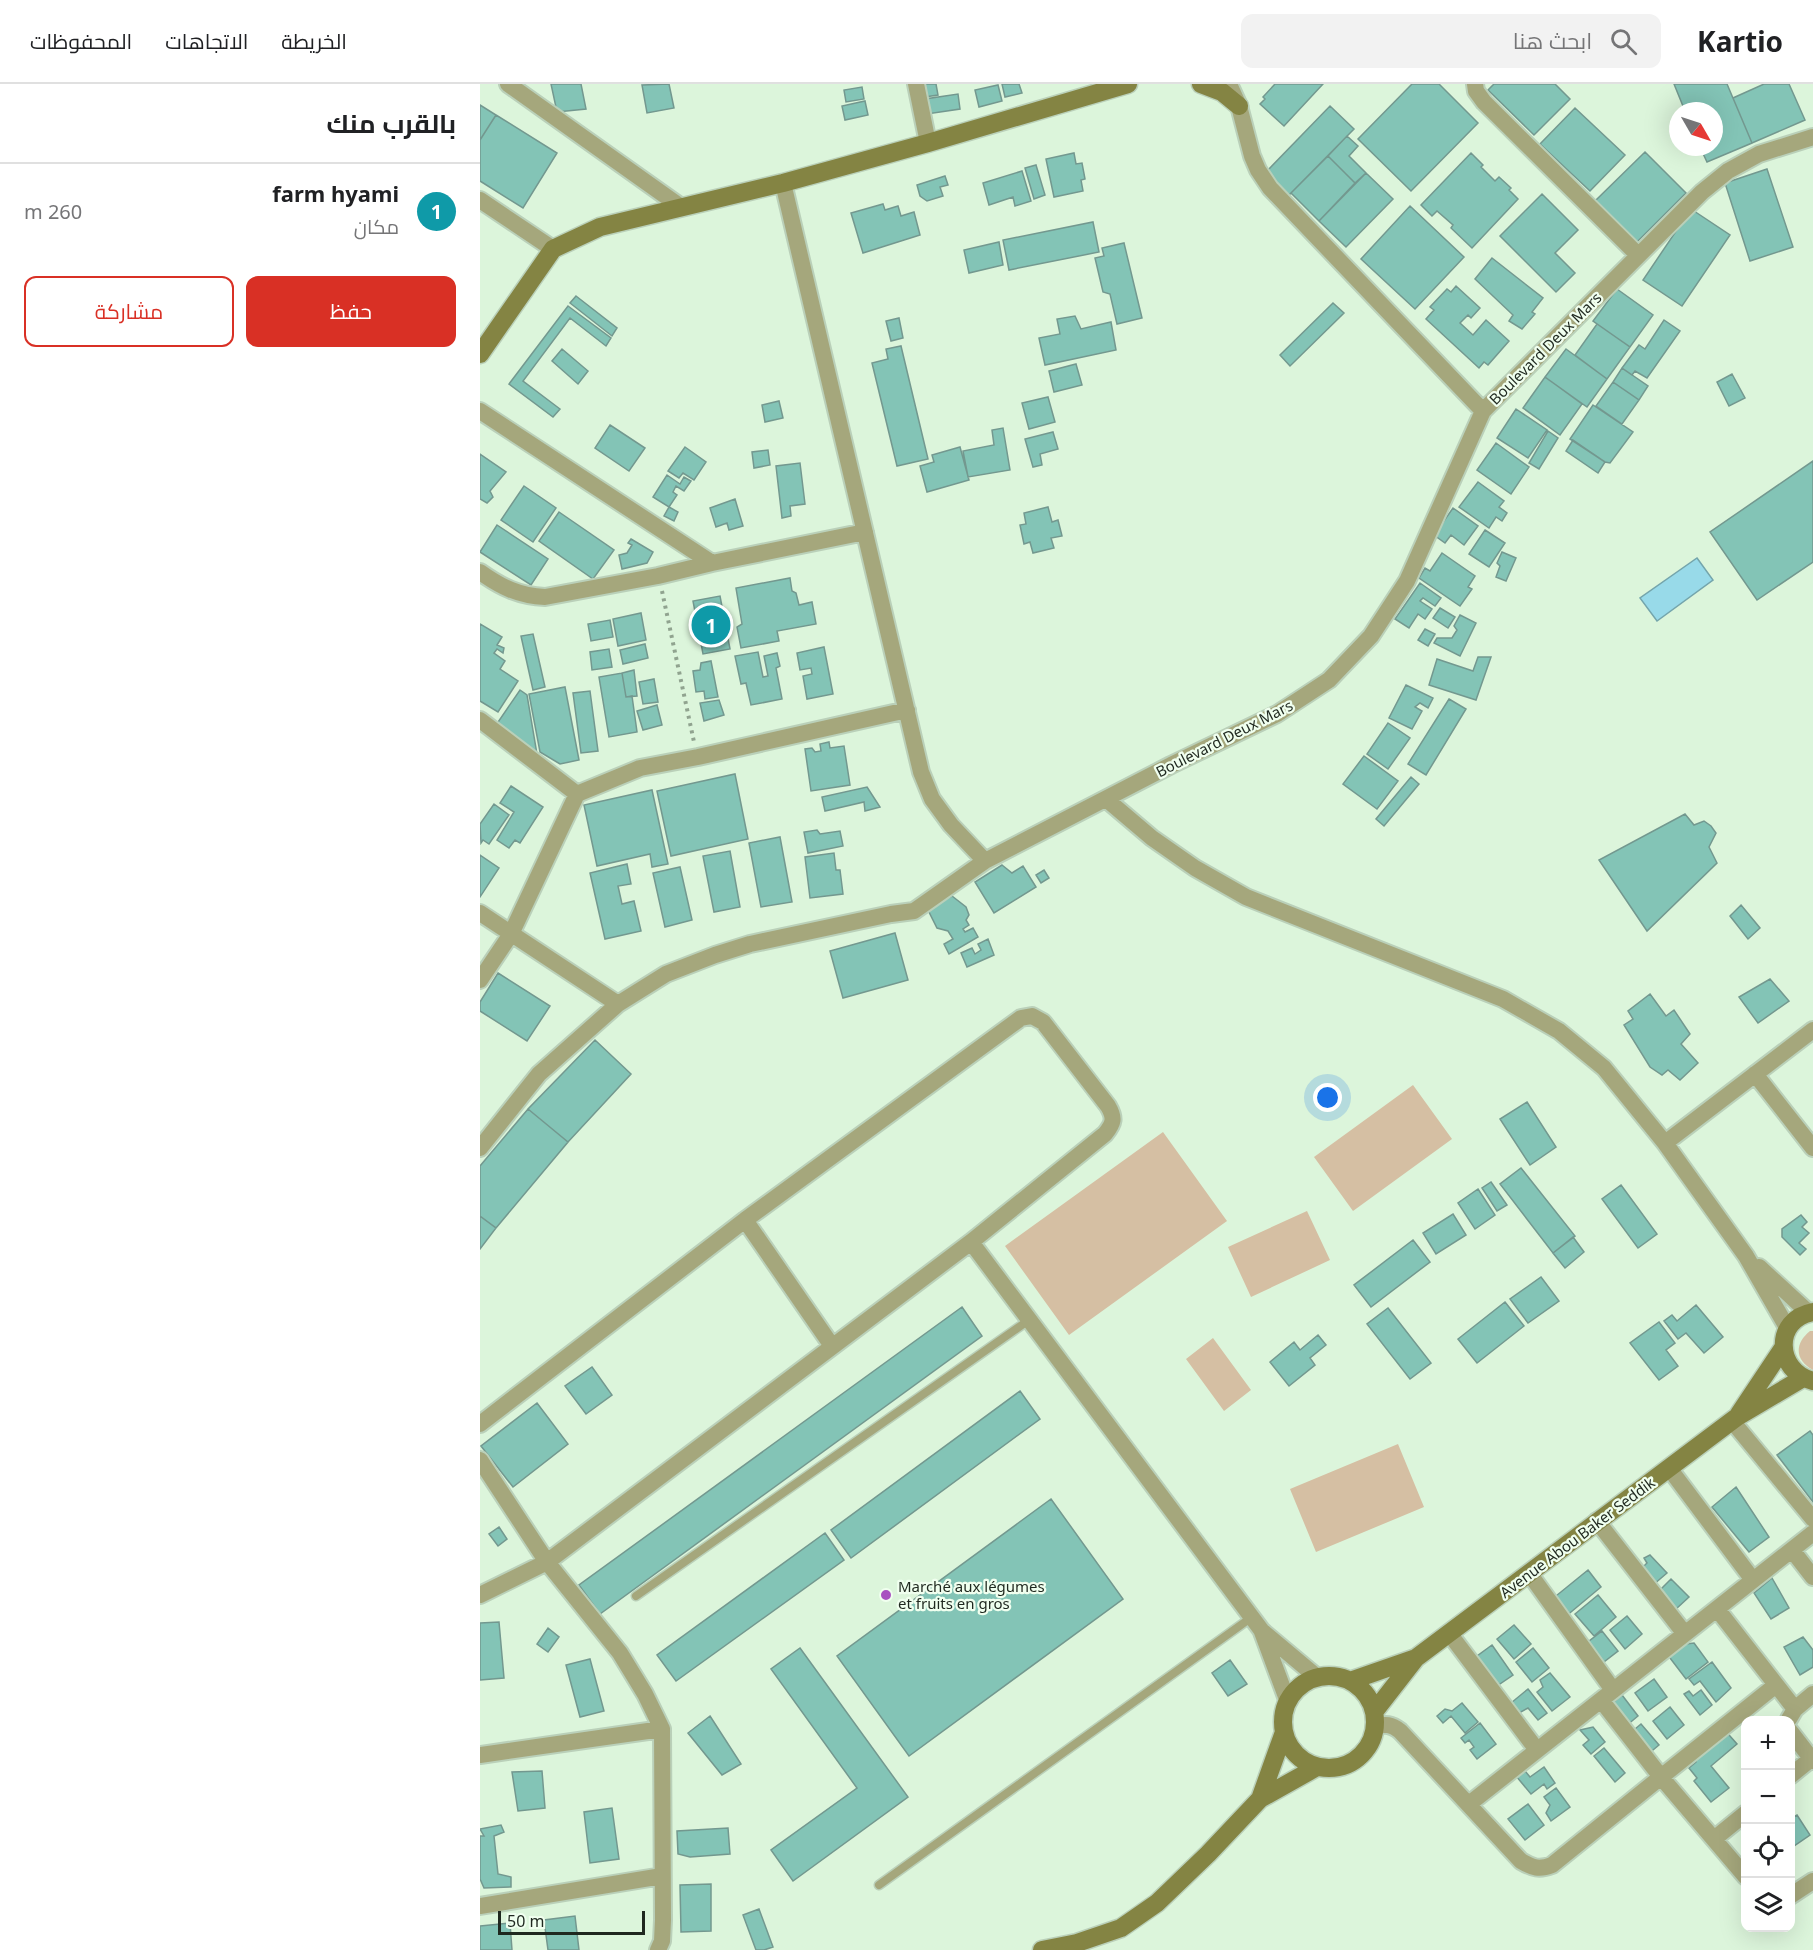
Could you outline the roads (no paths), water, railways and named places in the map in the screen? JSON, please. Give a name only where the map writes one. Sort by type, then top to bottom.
[{"type":"main road","points":[[483,344],[553,249],[600,227],[783,183],[1128,84]]},
{"type":"main road","points":[[1201,84],[1222,92],[1239,106]]},
{"type":"main road","points":[[1788,1329],[1794,1322],[1811,1313]]},
{"type":"main road","name":"Avenue Abou Baker Seddik","points":[[1735,1419],[1783,1348],[1788,1329]]},
{"type":"main road","points":[[1783,1348],[1789,1366],[1808,1380]]},
{"type":"main road","name":"Avenue Abou Baker Seddik","points":[[1350,1681],[1416,1658],[1735,1419],[1808,1380]]},
{"type":"main road","name":"Avenue Abou Baker Seddik","points":[[1374,1719],[1416,1658]]},
{"type":"main road","points":[[1335,1677],[1350,1681],[1365,1695],[1374,1719],[1372,1739],[1365,1751],[1355,1760],[1343,1766],[1330,1768],[1317,1767],[1302,1760],[1290,1747],[1284,1732],[1283,1722],[1288,1702],[1301,1686],[1318,1678],[1335,1677]]},
{"type":"main road","points":[[1260,1799],[1284,1732]]},
{"type":"main road","points":[[1042,1950],[1077,1943],[1121,1928],[1158,1903],[1260,1799],[1317,1767]]},
{"type":"street","points":[[508,84],[681,207]]},
{"type":"street","points":[[916,84],[928,143]]},
{"type":"street","points":[[1229,84],[1239,106]]},
{"type":"street","points":[[1237,84],[1239,106],[1251,156],[1270,188],[1483,411]]},
{"type":"street","points":[[1475,84],[1476,91],[1484,102],[1637,254]]},
{"type":"street","name":"Boulevard Deux Mars","points":[[480,1148],[539,1074],[618,1004],[666,974],[750,944],[914,911],[986,861],[1277,714],[1329,680],[1371,636],[1407,581],[1483,411],[1637,254],[1702,192],[1728,171],[1759,154],[1813,136]]},
{"type":"street","points":[[783,183],[921,772],[932,799],[951,825],[986,861]]},
{"type":"street","points":[[480,200],[553,249]]},
{"type":"street","points":[[480,411],[712,563]]},
{"type":"street","points":[[481,575],[510,591],[528,596],[545,597],[658,576],[865,532]]},
{"type":"street","points":[[480,980],[511,934],[577,794],[640,768],[907,710]]},
{"type":"street","points":[[480,720],[577,794]]},
{"type":"street","points":[[1106,799],[1152,838],[1195,868],[1246,897],[1503,999],[1558,1031],[1604,1068],[1665,1143],[1746,1256],[1788,1329]]},
{"type":"street","points":[[480,913],[618,1004]]},
{"type":"street","points":[[480,1424],[745,1220],[1021,1018],[1032,1016],[1042,1022],[1108,1106],[1113,1116],[1113,1124],[1105,1134],[971,1242],[547,1562],[480,1595]]},
{"type":"street","points":[[1665,1143],[1813,1030]]},
{"type":"street","points":[[1755,1074],[1813,1148]]},
{"type":"street","points":[[745,1220],[832,1346]]},
{"type":"street","points":[[971,1242],[1257,1624],[1318,1678]]},
{"type":"street","points":[[1746,1256],[1811,1313]]},
{"type":"street","points":[[1735,1419],[1813,1519]]},
{"type":"street","points":[[480,1460],[547,1562],[620,1653],[645,1694],[662,1729],[662,1941],[658,1950]]},
{"type":"street","points":[[1670,1468],[1753,1580]]},
{"type":"street","points":[[1597,1521],[1685,1634]]},
{"type":"street","points":[[1469,1804],[1813,1533]]},
{"type":"street","points":[[1792,1550],[1813,1577]]},
{"type":"street","points":[[1529,1573],[1661,1777],[1741,1871]]},
{"type":"street","points":[[1717,1609],[1776,1685],[1792,1715],[1813,1694]]},
{"type":"street","points":[[1257,1624],[1288,1702]]},
{"type":"street","points":[[1449,1633],[1537,1750]]},
{"type":"street","points":[[1374,1719],[1394,1726],[1400,1731],[1521,1861],[1541,1870],[1552,1865],[1776,1685]]},
{"type":"street","points":[[480,1755],[662,1729]]},
{"type":"street","points":[[1795,1737],[1812,1760],[1795,1773]]},
{"type":"street","points":[[1714,1839],[1741,1817]]},
{"type":"street","points":[[480,1906],[662,1876]]},
{"type":"street","points":[[1795,1893],[1813,1881]]},
{"type":"lane","points":[[636,1596],[1029,1320]]},
{"type":"lane","points":[[879,1885],[1257,1624]]},
{"type":"water","points":[[1697,558],[1713,580],[1657,621],[1640,598]]},
{"type":"place","name":"farm hyami","points":[[711,625]]},
{"type":"place","name":"Marché aux légumes et fruits en gros","points":[[886,1595]]}]
